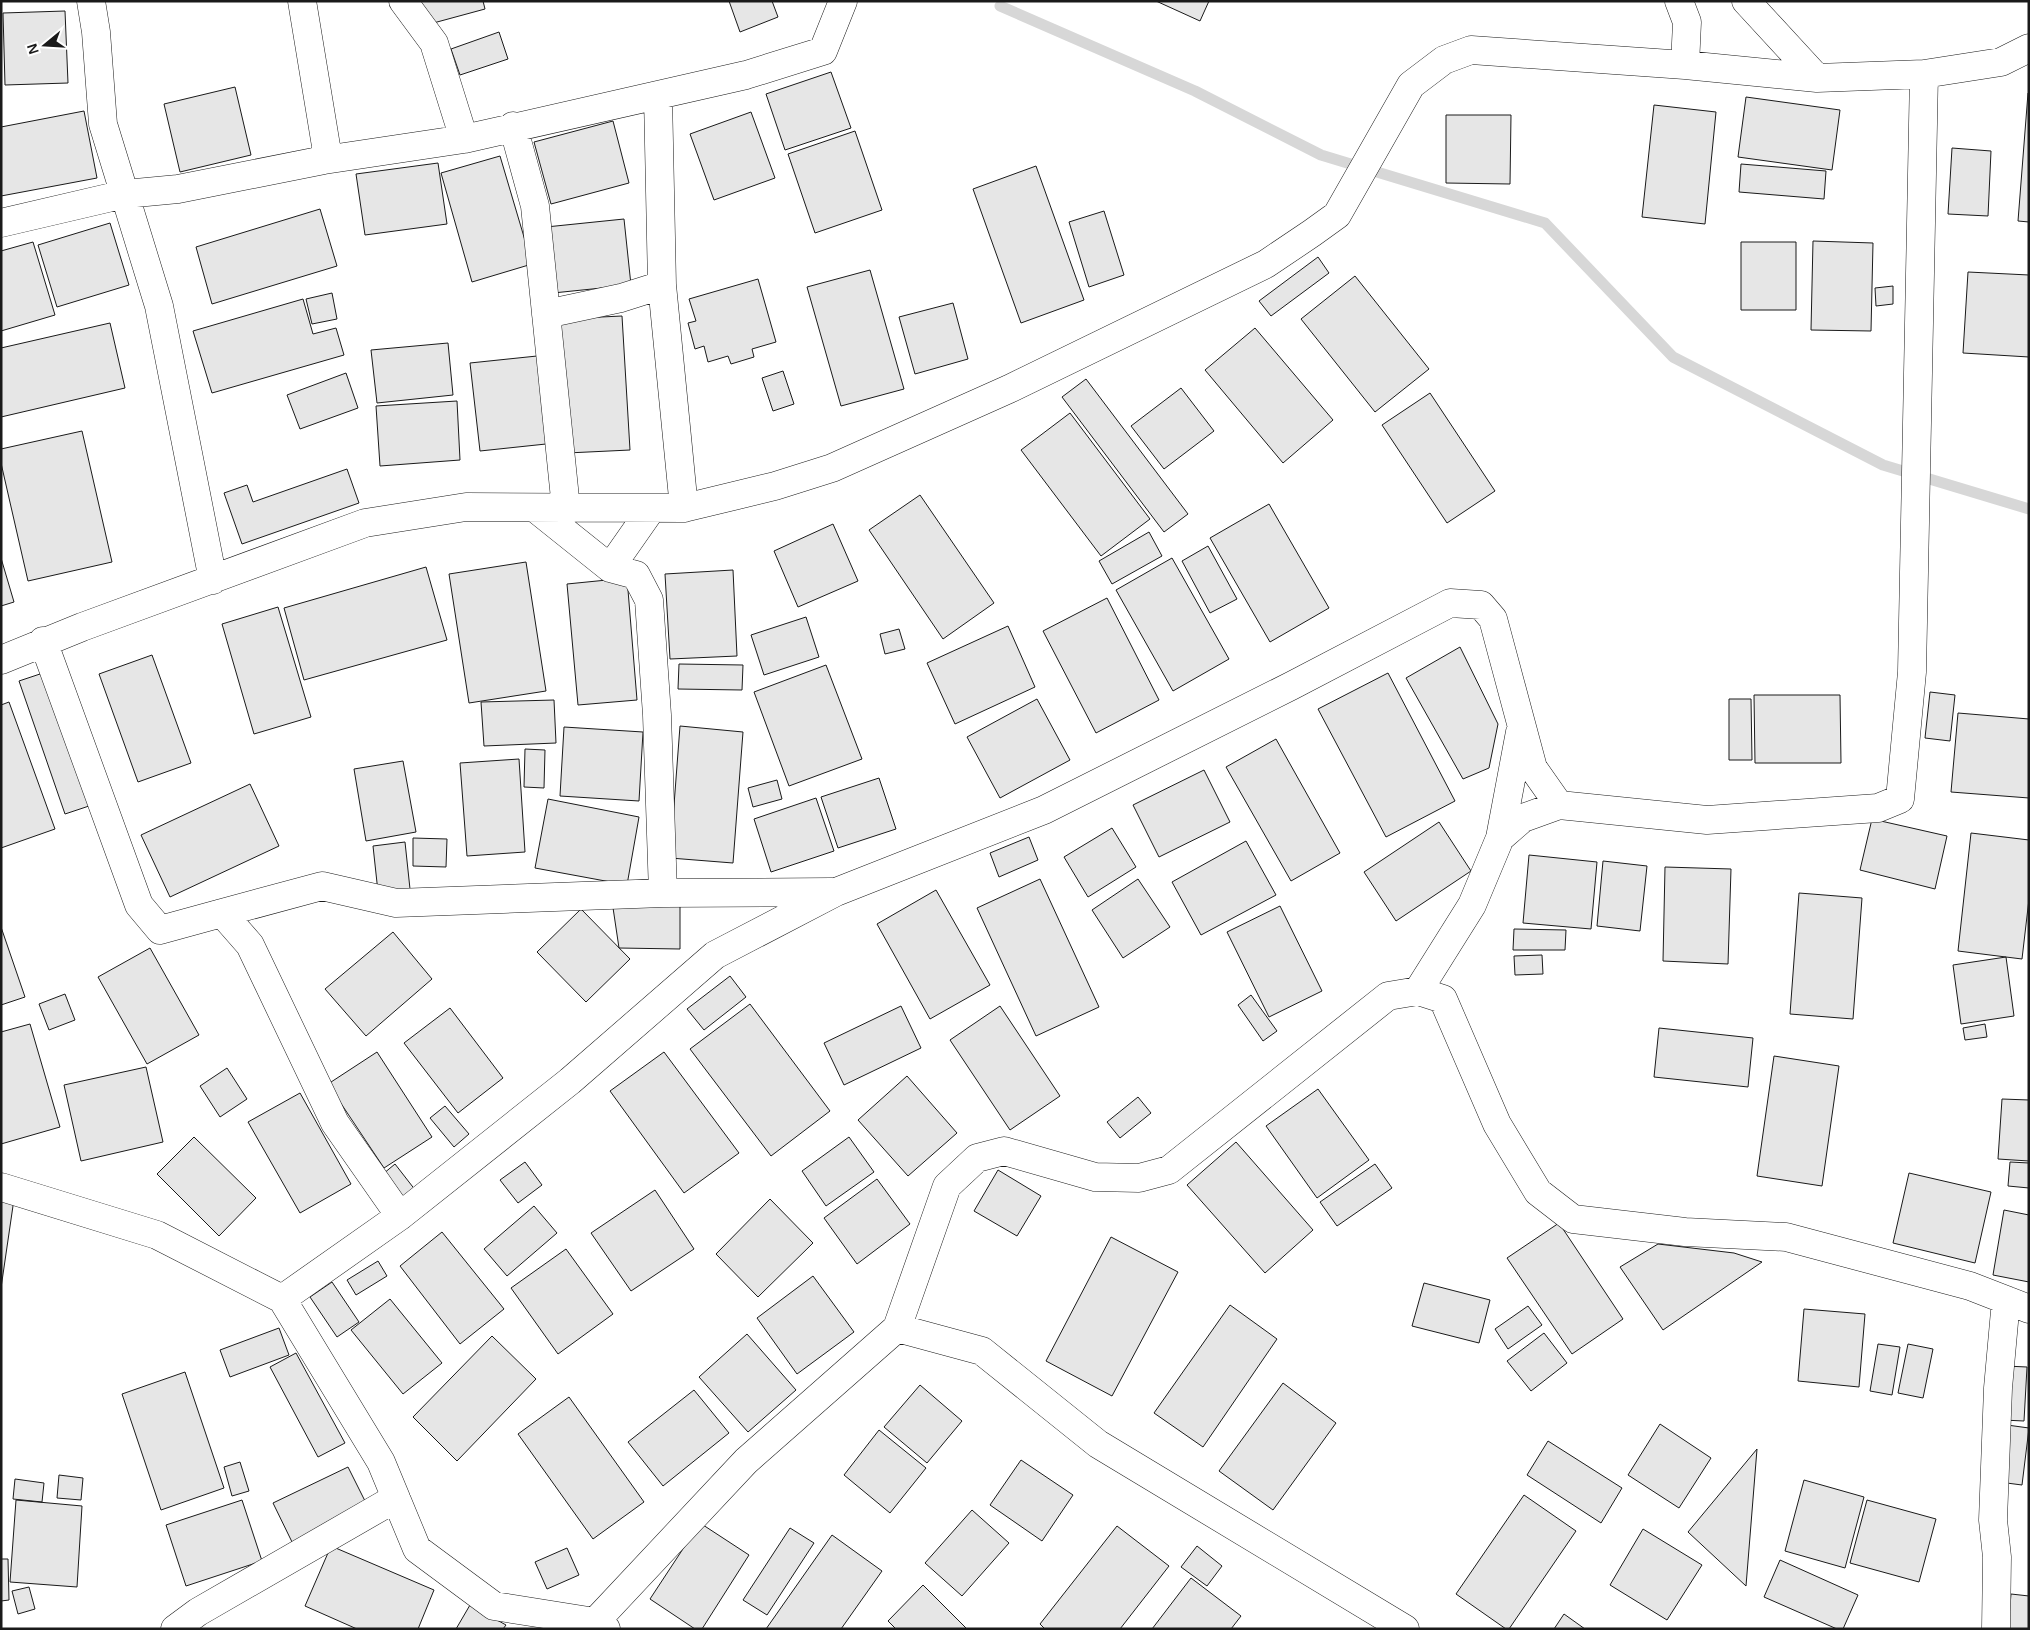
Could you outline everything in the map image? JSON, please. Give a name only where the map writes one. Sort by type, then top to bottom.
[{"type":"street","points":[[91,1],[96,32],[103,124],[159,306],[213,580]]},
{"type":"street","points":[[302,1],[326,146],[324,160]]},
{"type":"street","points":[[403,1],[434,43],[464,139]]},
{"type":"street","points":[[1,222],[126,194],[178,190],[324,160],[464,139],[513,126],[658,96],[746,75],[823,51],[843,1]]},
{"type":"street","points":[[1679,1],[1687,22],[1685,65]]},
{"type":"street","points":[[1746,1],[1816,78]]},
{"type":"street","points":[[1,660],[43,641],[365,524],[466,507],[684,508],[775,486],[832,468],[1010,389],[1266,264],[1337,215],[1411,85],[1444,60],[1471,50],[1685,65],[1816,78],[1924,74],[2001,62],[2029,48]]},
{"type":"street","points":[[1500,838],[1523,818],[1559,805],[1707,820],[1878,808],[1900,799],[1912,672],[1924,74]]},
{"type":"street","points":[[658,96],[662,286],[684,508]]},
{"type":"street","points":[[513,126],[535,206],[566,508]]},
{"type":"street","points":[[546,314],[621,298],[662,286]]},
{"type":"street","points":[[535,508],[610,568],[636,575],[649,600],[658,715],[663,893]]},
{"type":"street","points":[[610,568],[652,508]]},
{"type":"street","points":[[282,1299],[400,1216],[570,1082],[715,955],[836,892],[1044,810],[1291,686],[1450,603],[1480,605],[1493,619],[1533,768],[1559,805]]},
{"type":"street","points":[[43,641],[140,904],[160,930],[322,886],[396,903],[663,893],[836,892]]},
{"type":"street","points":[[1418,991],[1472,905],[1500,838],[1521,728]]},
{"type":"street","points":[[222,913],[250,945],[334,1123],[400,1216]]},
{"type":"street","points":[[1,1187],[157,1235],[282,1299],[381,1462],[417,1549],[494,1606],[600,1625],[746,1461],[897,1328],[946,1186],[977,1158],[1004,1151],[1095,1177],[1139,1178],[1168,1170],[1388,996],[1418,991],[1443,999],[1497,1124],[1538,1192],[1573,1219],[1685,1232],[1786,1237],[1970,1286],[2017,1304],[1998,1388],[1993,1520],[1997,1557],[1996,1629]]},
{"type":"street","points":[[897,1328],[982,1351],[1098,1444],[1405,1629]]},
{"type":"street","points":[[175,1629],[198,1612],[396,1498]]},
{"type":"building","points":[[420,1],[483,1],[485,9],[426,25]]},
{"type":"building","points":[[729,1],[772,1],[778,17],[740,32]]},
{"type":"building","points":[[1156,1],[1209,1],[1200,21]]},
{"type":"building","points":[[65,11],[68,83],[5,85],[3,13]]},
{"type":"building","points":[[499,32],[508,59],[460,75],[451,49]]},
{"type":"building","points":[[831,72],[851,128],[785,150],[766,94]]},
{"type":"building","points":[[235,87],[251,155],[180,172],[164,104]]},
{"type":"building","points":[[2029,94],[2029,222],[2018,221]]},
{"type":"building","points":[[1746,97],[1840,110],[1832,170],[1738,157]]},
{"type":"building","points":[[1654,105],[1716,112],[1705,224],[1642,217]]},
{"type":"building","points":[[84,111],[97,178],[1,196],[1,127]]},
{"type":"building","points":[[751,112],[775,178],[714,200],[690,134]]},
{"type":"building","points":[[1446,115],[1511,115],[1510,184],[1446,183]]},
{"type":"building","points":[[613,121],[629,183],[551,204],[534,142]]},
{"type":"building","points":[[855,131],[882,210],[815,233],[788,154]]},
{"type":"building","points":[[1952,148],[1991,151],[1988,216],[1948,214]]},
{"type":"building","points":[[500,156],[532,264],[472,282],[441,173]]},
{"type":"building","points":[[438,163],[447,224],[365,235],[356,174]]},
{"type":"building","points":[[1741,164],[1826,171],[1824,199],[1739,192]]},
{"type":"building","points":[[1036,166],[1084,300],[1021,323],[973,189]]},
{"type":"building","points":[[320,209],[337,266],[212,304],[196,247]]},
{"type":"building","points":[[1104,211],[1124,275],[1089,287],[1069,222]]},
{"type":"building","points":[[624,219],[631,285],[553,293],[546,227]]},
{"type":"building","points":[[110,223],[129,285],[57,307],[38,245]]},
{"type":"building","points":[[1813,241],[1873,243],[1871,331],[1811,330]]},
{"type":"building","points":[[33,242],[55,315],[1,331],[1,251]]},
{"type":"building","points":[[1741,242],[1796,242],[1796,310],[1741,310]]},
{"type":"building","points":[[1318,257],[1329,273],[1271,316],[1259,301]]},
{"type":"building","points":[[870,270],[904,389],[841,406],[807,287]]},
{"type":"building","points":[[1968,272],[2029,275],[2029,357],[1963,353]]},
{"type":"building","points":[[1355,276],[1429,369],[1375,412],[1301,319]]},
{"type":"building","points":[[758,279],[776,342],[752,349],[754,357],[731,364],[728,356],[708,362],[704,346],[695,349],[688,323],[696,321],[689,299]]},
{"type":"building","points":[[1893,286],[1893,304],[1876,306],[1875,288]]},
{"type":"building","points":[[332,293],[337,319],[312,324],[306,299]]},
{"type":"building","points":[[303,299],[313,334],[336,328],[344,355],[212,393],[193,331]]},
{"type":"building","points":[[953,303],[968,359],[915,374],[899,317]]},
{"type":"building","points":[[622,316],[630,450],[567,453],[559,319]]},
{"type":"building","points":[[110,323],[125,388],[1,417],[1,348]]},
{"type":"building","points":[[1255,328],[1333,420],[1283,463],[1205,370]]},
{"type":"building","points":[[448,343],[453,395],[377,403],[371,350]]},
{"type":"building","points":[[537,356],[546,444],[480,451],[470,363]]},
{"type":"building","points":[[783,371],[794,404],[773,411],[762,378]]},
{"type":"building","points":[[346,373],[358,408],[300,429],[287,395]]},
{"type":"building","points":[[1086,379],[1188,514],[1164,532],[1062,397]]},
{"type":"building","points":[[1181,388],[1214,431],[1164,469],[1131,426]]},
{"type":"building","points":[[1430,393],[1495,491],[1447,523],[1382,425]]},
{"type":"building","points":[[457,401],[460,460],[380,466],[376,406]]},
{"type":"building","points":[[1070,413],[1150,519],[1101,556],[1021,450]]},
{"type":"building","points":[[82,431],[112,562],[28,581],[1,463],[1,449]]},
{"type":"building","points":[[347,469],[359,503],[242,544],[224,493],[247,485],[253,502]]},
{"type":"building","points":[[920,495],[994,603],[943,639],[869,530]]},
{"type":"building","points":[[1269,504],[1329,608],[1270,642],[1210,538]]},
{"type":"building","points":[[833,524],[858,581],[798,607],[774,551]]},
{"type":"building","points":[[1149,532],[1162,556],[1112,584],[1099,561]]},
{"type":"building","points":[[1208,546],[1237,599],[1210,613],[1182,561]]},
{"type":"building","points":[[1,558],[14,602],[1,606]]},
{"type":"building","points":[[1172,558],[1229,659],[1173,691],[1116,590]]},
{"type":"building","points":[[526,562],[546,691],[469,703],[449,574]]},
{"type":"building","points":[[426,567],[447,640],[304,680],[284,608]]},
{"type":"building","points":[[733,570],[737,656],[670,659],[665,574]]},
{"type":"building","points":[[627,578],[637,700],[578,705],[567,584]]},
{"type":"building","points":[[1107,598],[1159,700],[1096,733],[1043,631]]},
{"type":"building","points":[[278,607],[311,717],[254,734],[222,624]]},
{"type":"building","points":[[806,617],[819,657],[764,675],[751,635]]},
{"type":"building","points":[[1008,626],[1035,687],[955,724],[927,663]]},
{"type":"building","points":[[899,629],[905,649],[885,654],[880,634]]},
{"type":"building","points":[[1460,647],[1498,724],[1489,768],[1463,779],[1406,678]]},
{"type":"building","points":[[152,655],[191,763],[138,782],[99,674]]},
{"type":"building","points":[[679,664],[743,665],[742,690],[678,689]]},
{"type":"building","points":[[826,665],[862,759],[789,786],[754,692]]},
{"type":"building","points":[[43,673],[89,806],[65,814],[19,681]]},
{"type":"building","points":[[1388,673],[1455,801],[1386,837],[1318,709]]},
{"type":"building","points":[[1930,692],[1955,695],[1950,741],[1925,738]]},
{"type":"building","points":[[1754,695],[1840,695],[1841,763],[1755,763]]},
{"type":"building","points":[[1037,699],[1070,760],[1000,798],[967,737]]},
{"type":"building","points":[[1729,699],[1751,699],[1752,760],[1729,760]]},
{"type":"building","points":[[554,700],[556,743],[484,746],[481,702]]},
{"type":"building","points":[[9,702],[55,829],[1,848],[1,705]]},
{"type":"building","points":[[1958,713],[2029,719],[2029,798],[1951,792]]},
{"type":"building","points":[[680,726],[743,732],[733,863],[670,858]]},
{"type":"building","points":[[564,727],[643,732],[639,801],[560,796]]},
{"type":"building","points":[[1276,739],[1340,853],[1291,881],[1226,767]]},
{"type":"building","points":[[525,749],[545,750],[544,788],[524,787]]},
{"type":"building","points":[[519,759],[525,852],[467,856],[460,763]]},
{"type":"building","points":[[403,761],[416,832],[366,841],[354,769]]},
{"type":"building","points":[[1204,770],[1230,822],[1159,857],[1133,805]]},
{"type":"building","points":[[879,778],[896,829],[838,848],[821,797]]},
{"type":"building","points":[[777,780],[782,799],[753,807],[748,788]]},
{"type":"building","points":[[250,784],[279,846],[170,897],[141,835]]},
{"type":"building","points":[[816,798],[834,851],[771,872],[754,819]]},
{"type":"building","points":[[548,799],[639,817],[627,885],[535,868]]},
{"type":"building","points":[[1872,819],[1947,836],[1935,889],[1860,870]]},
{"type":"building","points":[[1439,822],[1471,871],[1396,921],[1364,872]]},
{"type":"building","points":[[1112,828],[1136,867],[1088,897],[1064,857]]},
{"type":"building","points":[[1971,833],[2029,840],[2029,899],[2022,959],[1958,951]]},
{"type":"building","points":[[1029,837],[1038,860],[999,877],[990,853]]},
{"type":"building","points":[[413,838],[447,839],[446,867],[413,866]]},
{"type":"building","points":[[1246,841],[1276,895],[1201,935],[1172,882]]},
{"type":"building","points":[[405,842],[410,889],[378,892],[373,846]]},
{"type":"building","points":[[1529,855],[1597,862],[1591,929],[1523,923]]},
{"type":"building","points":[[1603,861],[1647,866],[1640,931],[1597,926]]},
{"type":"building","points":[[1665,867],[1731,869],[1728,964],[1663,961]]},
{"type":"building","points":[[1040,879],[1099,1007],[1036,1036],[977,908]]},
{"type":"building","points":[[1138,879],[1170,927],[1123,958],[1092,910]]},
{"type":"building","points":[[936,890],[990,985],[930,1019],[877,924]]},
{"type":"building","points":[[1799,893],[1862,898],[1853,1019],[1790,1014]]},
{"type":"building","points":[[612,901],[680,901],[680,949],[619,948]]},
{"type":"building","points":[[1280,906],[1322,991],[1269,1017],[1227,932]]},
{"type":"building","points":[[581,909],[630,959],[586,1002],[537,952]]},
{"type":"building","points":[[1,927],[25,997],[1,1005]]},
{"type":"building","points":[[1514,929],[1566,930],[1565,950],[1513,950]]},
{"type":"building","points":[[393,932],[432,979],[366,1036],[325,989]]},
{"type":"building","points":[[150,948],[199,1035],[147,1064],[98,977]]},
{"type":"building","points":[[1542,955],[1543,974],[1515,975],[1514,956]]},
{"type":"building","points":[[2006,957],[2014,1016],[1961,1024],[1953,965]]},
{"type":"building","points":[[730,976],[746,997],[704,1030],[687,1009]]},
{"type":"building","points":[[65,994],[75,1020],[49,1030],[39,1004]]},
{"type":"building","points":[[1251,995],[1277,1031],[1263,1041],[1238,1005]]},
{"type":"building","points":[[750,1004],[830,1111],[771,1156],[690,1049]]},
{"type":"building","points":[[901,1006],[921,1048],[844,1085],[824,1043]]},
{"type":"building","points":[[1000,1006],[1060,1096],[1010,1130],[950,1040]]},
{"type":"building","points":[[450,1008],[503,1078],[458,1113],[404,1043]]},
{"type":"building","points":[[30,1024],[60,1127],[1,1144],[1,1032]]},
{"type":"building","points":[[1985,1024],[1987,1037],[1965,1040],[1963,1028]]},
{"type":"building","points":[[1659,1028],[1753,1038],[1748,1087],[1654,1077]]},
{"type":"building","points":[[377,1052],[432,1137],[384,1168],[328,1084]]},
{"type":"building","points":[[664,1052],[739,1153],[684,1193],[610,1091]]},
{"type":"building","points":[[1774,1056],[1839,1066],[1822,1186],[1757,1176]]},
{"type":"building","points":[[146,1067],[163,1142],[81,1161],[64,1085]]},
{"type":"building","points":[[227,1068],[247,1099],[220,1117],[200,1086]]},
{"type":"building","points":[[907,1076],[957,1133],[908,1176],[858,1120]]},
{"type":"building","points":[[1318,1089],[1369,1160],[1317,1198],[1266,1126]]},
{"type":"building","points":[[300,1093],[351,1184],[300,1213],[248,1122]]},
{"type":"building","points":[[1138,1097],[1151,1113],[1120,1138],[1107,1122]]},
{"type":"building","points":[[2002,1099],[2029,1100],[2029,1161],[1998,1159]]},
{"type":"building","points":[[445,1106],[469,1134],[454,1147],[430,1118]]},
{"type":"building","points":[[194,1137],[256,1198],[219,1236],[157,1174]]},
{"type":"building","points":[[849,1137],[874,1172],[826,1206],[802,1171]]},
{"type":"building","points":[[1236,1142],[1313,1230],[1265,1273],[1187,1185]]},
{"type":"building","points":[[525,1162],[542,1185],[518,1203],[500,1180]]},
{"type":"building","points":[[2010,1162],[2029,1163],[2029,1188],[2008,1186]]},
{"type":"building","points":[[395,1164],[416,1191],[403,1201],[383,1174]]},
{"type":"building","points":[[1375,1164],[1392,1188],[1337,1226],[1320,1202]]},
{"type":"building","points":[[998,1170],[1041,1196],[1017,1236],[974,1211]]},
{"type":"building","points":[[1909,1173],[1991,1192],[1975,1263],[1893,1243]]},
{"type":"building","points":[[877,1179],[910,1224],[857,1264],[824,1218]]},
{"type":"building","points":[[655,1190],[694,1249],[631,1291],[591,1233]]},
{"type":"building","points":[[1,1197],[14,1199],[1,1288]]},
{"type":"building","points":[[770,1199],[813,1243],[758,1297],[716,1254]]},
{"type":"building","points":[[534,1206],[557,1233],[507,1276],[484,1249]]},
{"type":"building","points":[[2004,1210],[2029,1215],[2029,1282],[1993,1275]]},
{"type":"building","points":[[1559,1223],[1623,1319],[1572,1354],[1507,1258]]},
{"type":"building","points":[[442,1232],[504,1309],[460,1344],[400,1266]]},
{"type":"building","points":[[1111,1237],[1178,1272],[1112,1396],[1046,1361]]},
{"type":"building","points":[[1658,1244],[1734,1253],[1762,1262],[1663,1330],[1620,1267]]},
{"type":"building","points":[[566,1249],[613,1314],[558,1354],[511,1288]]},
{"type":"building","points":[[378,1261],[387,1276],[356,1295],[347,1280]]},
{"type":"building","points":[[813,1276],[854,1332],[797,1374],[757,1318]]},
{"type":"building","points":[[332,1282],[359,1322],[337,1337],[310,1297]]},
{"type":"building","points":[[1424,1283],[1490,1300],[1479,1343],[1412,1326]]},
{"type":"building","points":[[390,1299],[442,1363],[403,1394],[351,1330]]},
{"type":"building","points":[[1230,1305],[1277,1339],[1203,1447],[1154,1413]]},
{"type":"building","points":[[1528,1306],[1542,1325],[1508,1349],[1495,1329]]},
{"type":"building","points":[[1804,1309],[1865,1314],[1859,1387],[1798,1381]]},
{"type":"building","points":[[279,1328],[289,1355],[230,1377],[220,1350]]},
{"type":"building","points":[[1544,1333],[1567,1363],[1531,1391],[1507,1361]]},
{"type":"building","points":[[747,1334],[796,1390],[748,1432],[699,1377]]},
{"type":"building","points":[[492,1336],[536,1379],[457,1461],[413,1417]]},
{"type":"building","points":[[1878,1344],[1900,1347],[1892,1395],[1870,1391]]},
{"type":"building","points":[[1908,1344],[1933,1349],[1923,1398],[1898,1393]]},
{"type":"building","points":[[296,1353],[345,1443],[318,1457],[270,1367]]},
{"type":"building","points":[[2006,1366],[2027,1367],[2024,1421],[2003,1420]]},
{"type":"building","points":[[185,1372],[224,1488],[161,1510],[122,1394]]},
{"type":"building","points":[[1283,1383],[1336,1423],[1273,1510],[1219,1471]]},
{"type":"building","points":[[920,1385],[962,1421],[927,1463],[884,1427]]},
{"type":"building","points":[[694,1390],[729,1433],[663,1486],[628,1442]]},
{"type":"building","points":[[569,1397],[644,1502],[593,1539],[518,1434]]},
{"type":"building","points":[[1660,1424],[1711,1458],[1679,1508],[1628,1475]]},
{"type":"building","points":[[2007,1425],[2029,1428],[2022,1485],[1999,1482]]},
{"type":"building","points":[[879,1430],[926,1468],[890,1513],[844,1475]]},
{"type":"building","points":[[1548,1441],[1622,1488],[1601,1523],[1527,1475]]},
{"type":"building","points":[[1757,1449],[1751,1524],[1746,1586],[1688,1532]]},
{"type":"building","points":[[1021,1460],[1073,1495],[1042,1541],[990,1505]]},
{"type":"building","points":[[240,1462],[249,1491],[232,1496],[224,1467]]},
{"type":"building","points":[[348,1467],[368,1507],[293,1544],[273,1503]]},
{"type":"building","points":[[59,1475],[83,1478],[81,1500],[57,1498]]},
{"type":"building","points":[[15,1479],[44,1483],[42,1502],[13,1499]]},
{"type":"building","points":[[1804,1480],[1864,1497],[1845,1568],[1785,1551]]},
{"type":"building","points":[[1524,1495],[1576,1531],[1509,1629],[1506,1629],[1456,1594]]},
{"type":"building","points":[[16,1500],[82,1506],[77,1587],[10,1582]]},
{"type":"building","points":[[242,1500],[262,1561],[186,1586],[166,1525]]},
{"type":"building","points":[[1867,1500],[1936,1519],[1919,1582],[1850,1563]]},
{"type":"building","points":[[972,1510],[1009,1543],[962,1596],[925,1563]]},
{"type":"building","points":[[700,1523],[749,1555],[702,1629],[695,1629],[650,1599]]},
{"type":"building","points":[[1117,1526],[1169,1566],[1120,1629],[1045,1629],[1040,1624]]},
{"type":"building","points":[[790,1528],[814,1543],[767,1615],[743,1600]]},
{"type":"building","points":[[1643,1529],[1702,1565],[1667,1620],[1610,1585]]},
{"type":"building","points":[[832,1535],[882,1571],[841,1629],[766,1629]]},
{"type":"building","points":[[331,1546],[434,1590],[418,1629],[357,1629],[305,1606]]},
{"type":"building","points":[[1197,1546],[1222,1566],[1207,1586],[1181,1567]]},
{"type":"building","points":[[567,1548],[579,1575],[547,1589],[535,1562]]},
{"type":"building","points":[[1,1559],[8,1559],[9,1600],[1,1601]]},
{"type":"building","points":[[1780,1560],[1858,1595],[1843,1629],[1837,1629],[1764,1597]]},
{"type":"building","points":[[1191,1578],[1241,1616],[1231,1629],[1152,1629]]},
{"type":"building","points":[[923,1585],[967,1629],[896,1629],[888,1621]]},
{"type":"building","points":[[29,1587],[35,1609],[18,1614],[12,1591]]},
{"type":"building","points":[[2011,1594],[2029,1596],[2029,1629],[2008,1629]]},
{"type":"building","points":[[470,1605],[506,1625],[503,1629],[456,1629]]},
{"type":"building","points":[[1564,1614],[1585,1629],[1554,1629]]},
{"type":"waterway","points":[[1000,6],[1195,91],[1321,155],[1545,223],[1673,357],[1883,465],[2029,509]]}]
